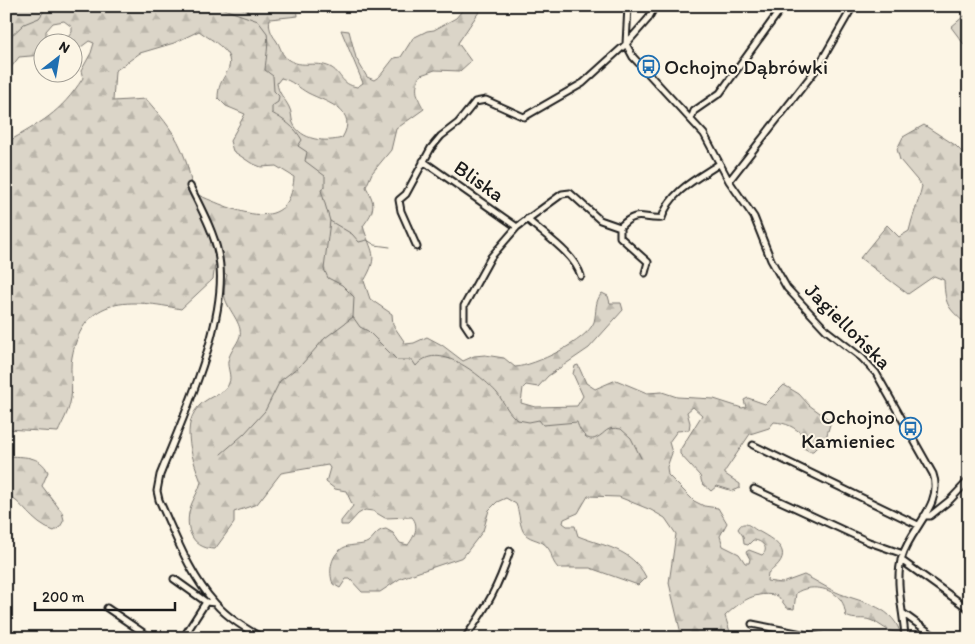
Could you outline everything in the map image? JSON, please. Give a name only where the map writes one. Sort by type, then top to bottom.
[{"type":"street","points":[[626,44],[628,6]]},
{"type":"street","points":[[417,247],[401,211],[399,200],[406,194],[423,161],[441,136],[458,123],[475,102],[486,100],[524,117],[583,83],[626,44],[648,19],[654,6]]},
{"type":"street","points":[[691,119],[694,111],[720,93],[783,6]]},
{"type":"street","points":[[729,181],[818,67],[853,6]]},
{"type":"street","name":"Jagiellońska","points":[[626,44],[633,57],[691,119],[711,145],[729,181],[750,210],[771,260],[787,288],[832,335],[862,358],[876,373],[936,482],[934,500],[918,525],[902,557],[900,587],[904,614],[904,638]]},
{"type":"street","name":"Bliska","points":[[423,161],[517,227]]},
{"type":"street","points":[[645,273],[648,262],[620,237],[620,227],[626,221],[639,215],[655,219],[662,218],[670,201],[680,191],[719,164]]},
{"type":"street","points":[[190,186],[218,251],[222,275],[205,358],[160,475],[157,491],[159,500],[185,556],[215,603],[233,619],[262,638]]},
{"type":"street","points":[[470,332],[464,323],[464,306],[491,257],[517,227],[562,194],[570,193],[600,220],[620,227]]},
{"type":"street","points":[[527,219],[568,256],[578,268],[581,276]]},
{"type":"street","points":[[753,445],[918,525]]},
{"type":"street","points":[[924,516],[930,516],[950,500],[969,480]]},
{"type":"street","points":[[754,488],[902,557],[969,609]]},
{"type":"street","points":[[465,638],[485,611],[498,587],[510,551]]},
{"type":"street","points":[[174,579],[206,602],[215,603]]},
{"type":"street","points":[[183,638],[206,602]]},
{"type":"street","points":[[107,608],[151,638]]},
{"type":"street","points":[[904,614],[937,638]]},
{"type":"street","points":[[752,624],[822,638]]},
{"type":"green space","points":[[6,6],[237,6],[248,11],[250,6],[297,6],[298,16],[270,19],[271,33],[285,57],[296,63],[319,64],[330,67],[344,81],[351,86],[357,87],[363,83],[341,30],[349,31],[356,58],[367,77],[374,80],[380,76],[394,58],[401,57],[413,38],[427,31],[434,30],[456,18],[466,6],[483,6],[458,43],[471,61],[460,71],[435,70],[421,75],[417,84],[417,92],[419,101],[424,109],[396,129],[391,150],[372,173],[366,187],[373,203],[370,216],[363,226],[373,259],[364,281],[370,299],[392,314],[393,325],[406,344],[414,343],[427,337],[442,345],[463,361],[474,356],[485,355],[504,358],[515,367],[524,366],[546,357],[581,337],[594,322],[597,303],[602,293],[608,296],[610,303],[621,303],[623,310],[589,348],[548,376],[538,387],[526,385],[523,388],[521,403],[535,407],[577,406],[583,396],[573,374],[575,366],[578,365],[586,383],[595,389],[616,380],[647,393],[662,392],[677,397],[714,399],[742,408],[746,407],[744,400],[748,398],[765,404],[784,385],[799,394],[809,405],[831,421],[826,438],[813,451],[802,447],[803,435],[787,424],[774,422],[769,428],[750,434],[725,471],[725,474],[740,484],[740,488],[733,491],[717,486],[711,491],[702,483],[700,476],[680,454],[680,450],[702,415],[693,407],[687,412],[690,423],[689,430],[677,431],[669,442],[672,453],[667,467],[668,475],[694,501],[704,506],[718,508],[727,523],[720,536],[723,546],[739,554],[745,563],[749,563],[750,559],[746,552],[749,550],[762,555],[765,548],[762,543],[756,540],[753,540],[748,545],[744,544],[743,536],[738,529],[742,525],[749,525],[778,545],[783,555],[776,566],[768,573],[767,581],[782,583],[804,575],[836,592],[882,610],[896,623],[900,632],[888,630],[870,620],[846,616],[843,603],[832,592],[820,588],[807,588],[796,593],[794,609],[787,608],[778,596],[763,594],[743,601],[725,616],[732,638],[682,638],[669,583],[676,534],[665,518],[619,497],[588,496],[578,513],[564,519],[563,523],[567,526],[575,526],[578,536],[616,550],[633,560],[646,577],[638,585],[590,568],[558,568],[546,545],[525,534],[516,504],[506,498],[497,502],[489,510],[483,531],[463,557],[401,578],[380,592],[362,592],[350,579],[346,579],[340,588],[333,584],[331,568],[334,558],[340,550],[348,546],[366,543],[378,532],[386,529],[393,533],[400,543],[408,545],[414,535],[416,524],[412,517],[385,518],[373,511],[365,510],[358,514],[348,525],[341,525],[341,521],[353,506],[346,491],[335,489],[326,482],[330,468],[328,465],[281,473],[257,504],[234,512],[234,523],[215,549],[200,545],[191,534],[188,519],[189,511],[201,482],[191,449],[190,426],[192,416],[198,407],[228,386],[230,378],[228,361],[240,336],[239,327],[225,298],[224,289],[227,275],[215,265],[213,279],[181,309],[145,303],[128,303],[99,311],[87,322],[78,336],[71,363],[72,392],[70,403],[58,432],[6,429],[6,143],[49,116],[75,90],[82,82],[82,69],[94,43],[89,41],[82,46],[82,32],[72,32],[72,27],[64,21],[53,23],[46,32],[32,32],[32,56],[19,57],[6,74]],"holes":[[[199,31],[222,48],[229,59],[229,65],[220,85],[218,98],[226,106],[245,114],[230,141],[233,151],[251,163],[261,167],[276,166],[294,177],[290,197],[282,208],[270,214],[240,211],[193,193],[183,152],[172,131],[146,99],[113,101],[115,71],[140,53],[174,43]],[[281,78],[288,80],[308,93],[332,104],[344,114],[347,121],[342,138],[329,140],[314,139],[307,137],[296,129],[290,109],[280,93],[277,83]]]},
{"type":"green space","points":[[964,16],[969,17],[969,51],[951,27]]},
{"type":"green space","points":[[924,125],[955,145],[969,159],[969,327],[949,307],[944,280],[934,276],[908,294],[860,258],[887,225],[899,237],[909,231],[922,186],[900,160],[897,149],[903,137]]},
{"type":"green space","points":[[6,456],[30,458],[45,466],[48,472],[42,486],[62,512],[64,520],[60,527],[54,531],[46,528],[17,502],[6,495]]},
{"type":"waterway","points":[[6,41],[24,24],[39,18],[51,6]]},
{"type":"waterway","points":[[215,6],[258,21],[267,33],[268,47],[265,70],[273,76],[274,91],[279,96],[278,102],[272,106],[272,113],[296,131],[302,140],[298,146],[307,152],[305,161],[325,176],[325,187],[321,190],[330,221],[324,269],[328,278],[342,285],[354,297],[353,317],[325,338],[302,364],[280,381],[265,411],[244,434],[221,454]]},
{"type":"waterway","points":[[330,221],[352,234],[359,242],[367,240],[375,245],[390,247]]},
{"type":"waterway","points":[[353,317],[360,327],[368,331],[397,360],[412,360],[416,366],[425,359],[435,356],[447,358],[470,369],[497,393],[509,412],[518,420],[529,422],[539,420],[543,425],[577,422],[579,428],[589,439],[596,438],[612,428],[621,429],[631,438],[641,458]]},
{"type":"place","name":"Ochojno Dąbrówki","points":[[648,67]]},
{"type":"place","name":"Ochojno Kamieniec","points":[[911,429]]}]
